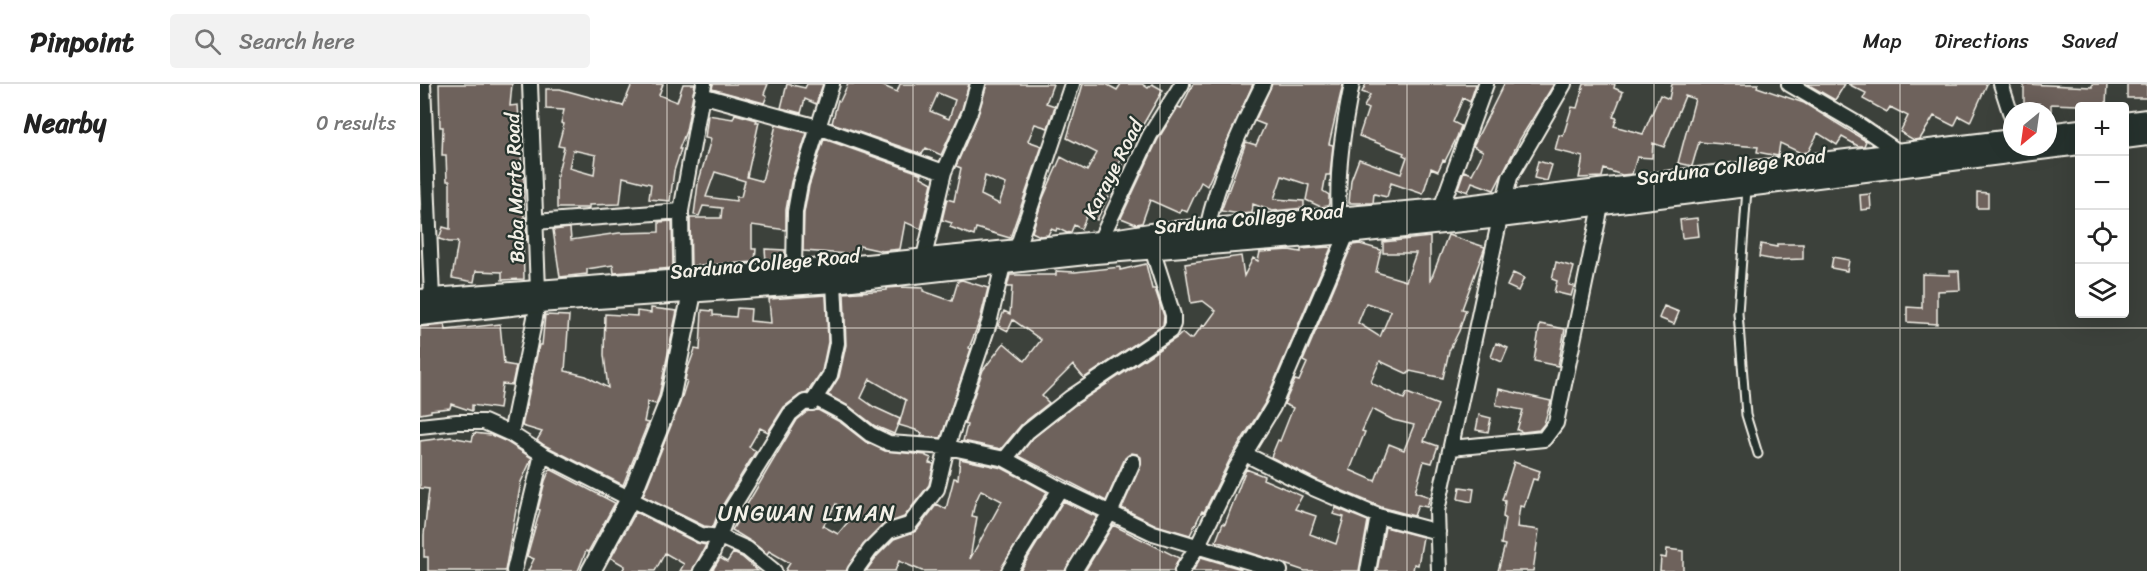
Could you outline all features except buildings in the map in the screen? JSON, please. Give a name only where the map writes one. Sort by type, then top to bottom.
[{"type":"street","points":[[423,84],[426,299]]},
{"type":"street","name":"Baba Marte Road","points":[[510,434],[538,296],[530,84]]},
{"type":"street","points":[[794,268],[795,212],[800,184],[832,84]]},
{"type":"street","points":[[924,257],[944,171],[970,112],[978,84]]},
{"type":"street","points":[[1017,248],[1072,84]]},
{"type":"street","name":"Karaye Road","points":[[1097,247],[1150,135],[1182,84]]},
{"type":"street","points":[[1207,228],[1239,132],[1263,84]]},
{"type":"street","points":[[1182,571],[1273,407],[1343,226],[1337,188],[1344,126],[1352,84]]},
{"type":"street","points":[[1441,208],[1486,84]]},
{"type":"street","points":[[1439,571],[1437,511],[1510,177],[1564,84]]},
{"type":"street","points":[[1789,84],[1856,123],[1900,153]]},
{"type":"street","points":[[2001,84],[2007,102]]},
{"type":"street","points":[[591,571],[630,499],[670,399],[687,286],[681,211],[703,90],[944,171]]},
{"type":"street","points":[[2129,121],[2147,119]]},
{"type":"street","points":[[2057,132],[2075,130]]},
{"type":"street","points":[[2129,138],[2147,136]]},
{"type":"street","name":"Sarduna College Road","points":[[687,286],[794,268],[836,267],[1017,248],[1152,249],[1256,233],[1502,209],[2003,140]]},
{"type":"street","name":"Sarduna College Road","points":[[1343,226],[1441,208],[1601,206],[2075,146]]},
{"type":"street","points":[[1451,448],[1544,439],[1556,423],[1601,206]]},
{"type":"street","points":[[535,222],[681,211]]},
{"type":"street","name":"Sarduna College Road","points":[[426,299],[538,296],[687,286],[834,282],[1003,265],[1097,247],[1150,233],[1207,228],[1256,233]]},
{"type":"street","points":[[1005,459],[1027,432],[1070,398],[1170,331],[1173,315],[1152,249]]},
{"type":"street","points":[[855,571],[870,550],[889,531],[909,525],[937,489],[947,447],[989,323],[1003,265]]},
{"type":"street","points":[[701,571],[720,537],[728,516],[789,414],[805,402],[812,403],[830,375],[837,343],[834,282]]},
{"type":"street","name":"Sarduna College Road","points":[[420,316],[538,296]]},
{"type":"street","points":[[815,398],[845,414],[870,434],[889,443],[947,447],[1005,459],[1060,489],[1153,533],[1280,571]]},
{"type":"street","points":[[420,426],[484,422],[701,535],[720,537],[747,549],[774,571]]},
{"type":"street","points":[[514,571],[542,454]]},
{"type":"street","points":[[1245,454],[1313,488],[1378,516],[1438,532]]},
{"type":"street","points":[[1074,571],[1110,513],[1133,462]]},
{"type":"street","points":[[1009,571],[1060,489]]},
{"type":"street","points":[[1368,571],[1378,516]]},
{"type":"lane","points":[[1747,188],[1738,313],[1746,415],[1758,454]]},
{"type":"district","name":"UNGWAN LIMAN","points":[[807,513]]}]
